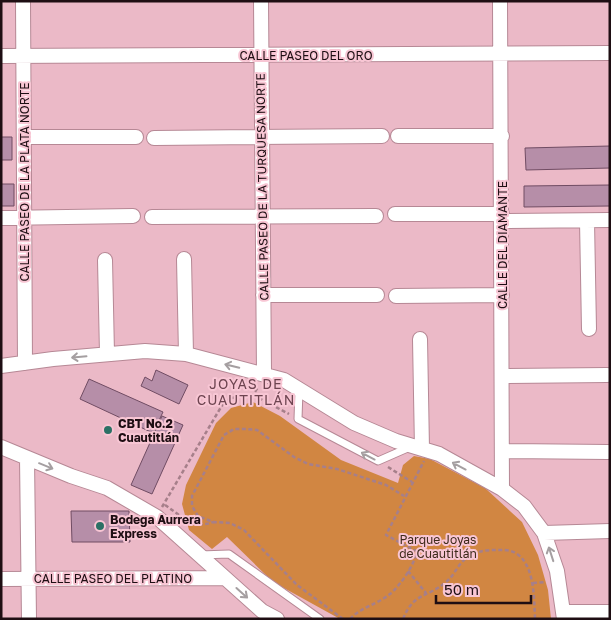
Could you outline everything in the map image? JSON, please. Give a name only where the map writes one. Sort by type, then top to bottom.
[{"type":"street","name":"CALLE PASEO DE LA PLATA NORTE","points":[[23,1],[25,363]]},
{"type":"street","name":"CALLE PASEO DE LA TURQUESA NORTE","points":[[260,1],[264,373]]},
{"type":"street","name":"CALLE DEL DIAMANTE","points":[[500,1],[502,489]]},
{"type":"street","name":"CALLE PASEO DEL ORO","points":[[1,56],[610,54]]},
{"type":"street","points":[[154,138],[382,136]]},
{"type":"street","points":[[398,136],[502,136]]},
{"type":"street","points":[[24,137],[136,137]]},
{"type":"street","points":[[395,214],[610,220]]},
{"type":"street","points":[[1,218],[133,216]]},
{"type":"street","points":[[152,217],[376,216]]},
{"type":"street","points":[[587,220],[588,329]]},
{"type":"street","points":[[184,259],[186,354]]},
{"type":"street","points":[[105,260],[107,354]]},
{"type":"street","points":[[263,295],[377,295]]},
{"type":"street","points":[[396,296],[502,295]]},
{"type":"street","points":[[420,339],[421,448]]},
{"type":"street","points":[[1,366],[107,354],[145,352],[186,354],[264,373],[284,380],[354,424],[439,454],[502,489],[524,506],[544,532],[557,571],[564,615],[610,612]]},
{"type":"street","points":[[502,376],[607,375]]},
{"type":"street","points":[[1,447],[71,476],[107,488],[157,517],[225,578],[262,615],[277,619]]},
{"type":"street","points":[[502,452],[608,452]]},
{"type":"street","points":[[27,458],[29,619]]},
{"type":"street","points":[[544,532],[610,531]]},
{"type":"street","name":"CALLE PASEO DEL PLATINO","points":[[1,579],[225,578]]},
{"type":"lane","points":[[299,389],[298,419],[378,461],[421,448]]},
{"type":"lane","points":[[200,555],[229,554],[320,619]]},
{"type":"path","points":[[253,395],[264,373]]},
{"type":"path","points":[[157,517],[224,402],[231,398],[253,395],[298,419]]},
{"type":"path","points":[[343,619],[297,585],[244,530],[230,523],[212,522],[198,516],[192,506],[192,496],[224,435],[234,429],[257,430],[287,452],[308,464],[337,469],[386,485],[404,496]]},
{"type":"path","points":[[350,619],[357,611],[391,594],[417,557],[416,551],[386,535],[412,482],[421,448]]},
{"type":"path","points":[[378,461],[412,482]]},
{"type":"path","points":[[164,505],[189,522],[205,525],[212,522]]},
{"type":"path","points":[[403,619],[407,609],[416,598],[439,588],[452,578],[465,559],[474,553],[489,550],[507,550],[518,554],[526,565],[533,583],[535,619]]},
{"type":"path","points":[[408,571],[426,593]]},
{"type":"green space","name":"Parque Joyas de Cuautitlán","points":[[253,402],[280,416],[341,460],[398,483],[403,465],[414,456],[430,459],[485,488],[522,522],[538,555],[548,590],[551,619],[340,619],[273,582],[227,537],[212,549],[189,530],[182,504],[186,485],[216,423],[231,408]]},
{"type":"building","points":[[1,137],[12,137],[12,160],[1,160]]},
{"type":"building","points":[[610,146],[610,168],[526,170],[525,148]]},
{"type":"building","points":[[1,184],[14,184],[14,206],[1,206]]},
{"type":"building","points":[[610,185],[610,206],[524,207],[524,186]]},
{"type":"building","points":[[156,370],[188,385],[179,404],[141,386],[145,377],[152,381]]},
{"type":"building","points":[[89,379],[163,412],[153,433],[80,399]]},
{"type":"building","points":[[162,416],[183,425],[152,494],[131,485]]},
{"type":"building","name":"Bodega Aurrera Express","points":[[71,511],[129,511],[130,542],[72,542]]},
{"type":"place","name":"CBT No.2 Cuautitlán","points":[[108,430]]},
{"type":"place","name":"Bodega Aurrera Express","points":[[100,526]]},
{"type":"district","name":"JOYAS DE CUAUTITLÁN","points":[[246,392]]}]
